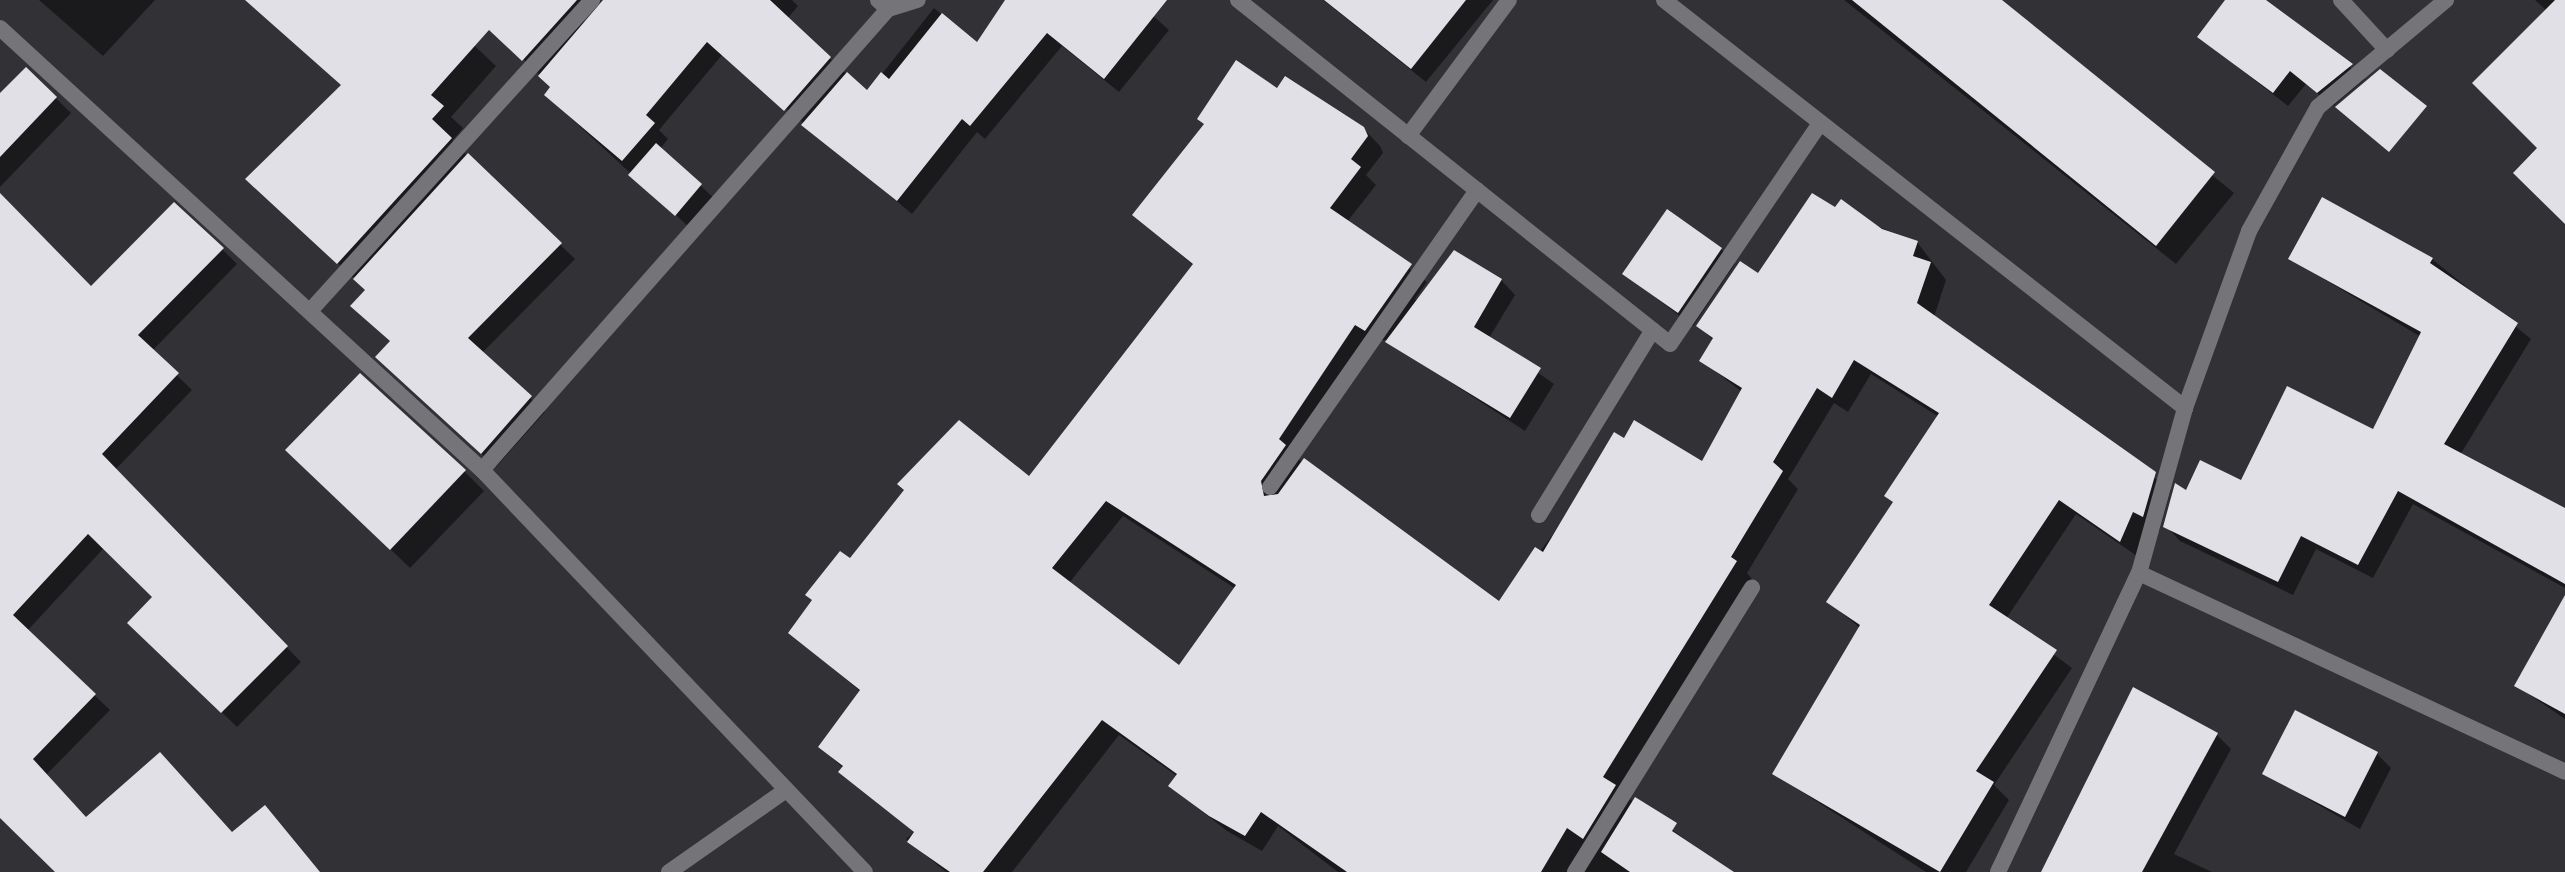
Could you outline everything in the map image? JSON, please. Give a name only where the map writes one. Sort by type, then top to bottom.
[{"type":"street","points":[[310,311],[592,0]]},
{"type":"street","points":[[482,470],[883,4],[918,0]]},
{"type":"street","points":[[1238,0],[1670,344],[1820,123]]},
{"type":"street","points":[[1408,136],[1509,0]]},
{"type":"street","points":[[1664,0],[2185,408]]},
{"type":"street","points":[[2341,0],[2387,50]]},
{"type":"street","points":[[1998,872],[2139,573],[2185,408],[2249,231],[2318,107],[2446,0]]},
{"type":"street","points":[[0,28],[482,470],[865,872]]},
{"type":"street","points":[[1270,487],[1477,190]]},
{"type":"street","points":[[1539,515],[1653,330]]},
{"type":"street","points":[[2139,573],[2565,772]]},
{"type":"street","points":[[1575,872],[1752,588]]},
{"type":"street","points":[[669,872],[786,790]]},
{"type":"building","points":[[245,0],[577,0],[522,61],[489,30],[431,95],[444,106],[432,119],[452,138],[337,264],[245,179],[341,85]]},
{"type":"building","points":[[603,0],[770,0],[831,57],[784,111],[707,42],[646,115],[655,123],[622,161],[544,95],[550,87],[538,76]]},
{"type":"building","points":[[1005,0],[1167,0],[1104,79],[1047,33],[970,126],[962,119],[897,201],[801,125],[847,72],[867,90],[881,72],[889,79],[942,13],[977,42]]},
{"type":"building","points":[[1324,0],[1466,0],[1411,69]]},
{"type":"building","points":[[1852,0],[2002,0],[2215,172],[2156,246]]},
{"type":"building","points":[[2225,0],[2266,0],[2353,64],[2317,93],[2290,71],[2273,93],[2197,37]]},
{"type":"building","points":[[2555,0],[2565,0],[2565,224],[2513,173],[2537,148],[2472,83]]},
{"type":"building","points":[[1236,60],[1277,88],[1285,76],[1364,127],[1368,136],[1351,159],[1361,167],[1330,208],[1412,264],[1365,331],[1355,325],[1279,439],[1286,445],[1261,481],[1264,496],[1278,494],[1304,458],[1499,601],[1535,547],[1543,552],[1614,432],[1624,438],[1634,420],[1702,461],[1742,388],[1699,361],[1713,338],[1696,326],[1740,261],[1758,273],[1812,193],[1835,207],[1841,199],[1882,229],[1918,241],[1913,256],[1931,262],[1917,303],[2156,472],[2143,517],[2133,512],[2120,542],[2059,500],[1989,605],[2057,650],[1976,771],[1994,782],[1940,872],[1772,774],[1860,625],[1826,602],[1893,502],[1884,496],[1939,413],[1854,360],[1832,398],[1817,388],[1773,462],[1783,471],[1731,557],[1737,561],[1603,777],[1616,785],[1583,839],[1567,828],[1541,872],[1347,872],[1261,812],[1245,836],[1209,816],[1168,786],[1177,774],[1102,720],[983,872],[950,872],[907,842],[914,832],[838,772],[843,766],[818,747],[860,690],[788,633],[812,600],[805,595],[840,551],[850,558],[904,490],[897,484],[959,420],[1029,476],[1193,264],[1132,215],[1204,124],[1197,119]],"holes":[[[1106,501],[1236,585],[1179,665],[1052,568]]]},
{"type":"building","points":[[26,67],[57,97],[0,157],[0,93]]},
{"type":"building","points":[[2380,69],[2427,106],[2389,152],[2335,107]]},
{"type":"building","points":[[656,143],[702,184],[675,216],[628,175]]},
{"type":"building","points":[[468,153],[562,243],[468,338],[532,396],[481,454],[375,357],[390,341],[350,306],[365,290],[353,279]]},
{"type":"building","points":[[0,193],[91,286],[174,202],[224,248],[138,335],[179,373],[102,454],[288,646],[221,713],[127,623],[152,597],[88,534],[13,615],[96,694],[33,759],[86,817],[160,752],[232,832],[265,805],[320,872],[55,872],[0,818]]},
{"type":"building","points":[[2322,197],[2433,258],[2430,263],[2518,323],[2444,444],[2565,508],[2565,584],[2398,491],[2358,565],[2301,536],[2278,582],[2163,527],[2175,483],[2186,490],[2200,460],[2241,480],[2287,386],[2373,429],[2421,332],[2288,259]]},
{"type":"building","points":[[1667,209],[1722,248],[1678,313],[1622,274]]},
{"type":"building","points":[[1454,250],[1502,279],[1474,327],[1541,368],[1510,418],[1385,342]]},
{"type":"building","points":[[360,373],[466,470],[390,550],[285,450]]},
{"type":"building","points":[[2565,595],[2565,714],[2514,686]]},
{"type":"building","points":[[2133,687],[2218,733],[2142,872],[2041,872]]},
{"type":"building","points":[[2295,710],[2378,752],[2345,817],[2262,774]]},
{"type":"building","points":[[1635,797],[1677,823],[1672,831],[1734,872],[1630,872],[1601,852]]}]
